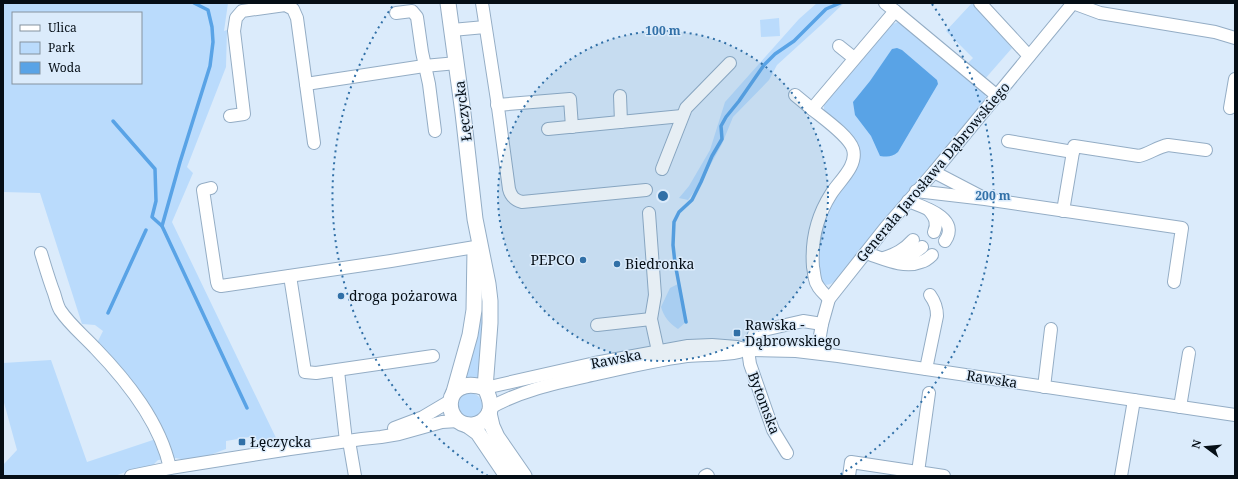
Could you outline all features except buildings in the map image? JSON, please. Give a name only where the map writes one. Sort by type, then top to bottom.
[{"type":"main road","name":"Łęczycka","points":[[448,3],[457,63],[475,218],[488,284],[491,312],[485,388]]},
{"type":"main road","name":"Łęczycka","points":[[452,396],[463,362],[472,323],[475,287],[475,218]]},
{"type":"main road","points":[[507,476],[478,433],[463,423],[451,412],[452,396],[460,387],[477,386],[485,388],[488,396],[492,426],[497,437],[524,476]]},
{"type":"main road","points":[[463,423],[474,424],[480,422],[490,411]]},
{"type":"street","points":[[482,3],[511,196],[522,202],[646,190]]},
{"type":"street","points":[[980,3],[1029,56]]},
{"type":"street","points":[[1073,3],[1100,13],[1216,32],[1235,38]]},
{"type":"street","name":"Generała Jarosława Dąbrowskiego","points":[[817,353],[828,299],[1073,3]]},
{"type":"street","points":[[230,116],[244,114],[234,31],[236,18],[242,11],[285,5],[293,9],[297,18],[314,143]]},
{"type":"street","points":[[812,108],[854,58],[890,7],[996,95]]},
{"type":"street","points":[[396,13],[412,11],[417,17],[424,66],[429,84],[435,130]]},
{"type":"street","points":[[452,30],[485,27]]},
{"type":"street","points":[[839,46],[854,58]]},
{"type":"street","points":[[306,84],[424,66],[457,63]]},
{"type":"street","points":[[662,169],[686,108],[730,63]]},
{"type":"street","points":[[1230,108],[1235,79]]},
{"type":"street","points":[[795,95],[847,138],[853,148],[854,157],[851,166],[830,194],[819,217],[814,238],[813,260],[815,280],[819,288],[828,299]]},
{"type":"street","points":[[620,96],[621,122]]},
{"type":"street","points":[[497,104],[570,99],[572,127]]},
{"type":"street","points":[[548,129],[682,116]]},
{"type":"street","points":[[1008,141],[1073,152]]},
{"type":"street","points":[[1063,211],[1074,146],[1139,156],[1146,155],[1168,145],[1206,150]]},
{"type":"street","points":[[934,172],[985,199]]},
{"type":"street","points":[[211,188],[203,190],[218,285],[225,286],[475,247]]},
{"type":"street","points":[[916,191],[985,199],[1182,228],[1174,282]]},
{"type":"street","points":[[908,201],[925,208],[948,224],[949,233],[945,241]]},
{"type":"street","points":[[925,208],[935,219],[936,224],[930,229]]},
{"type":"street","points":[[649,213],[656,295],[651,319],[658,350]]},
{"type":"street","points":[[888,260],[918,243]]},
{"type":"street","points":[[866,252],[888,260],[910,264],[921,262],[932,255]]},
{"type":"street","points":[[41,253],[59,308],[70,323],[112,366],[152,421],[165,449],[170,468]]},
{"type":"street","points":[[290,276],[306,372],[316,374],[433,356]]},
{"type":"street","points":[[926,369],[937,316],[935,301],[930,295]]},
{"type":"street","points":[[597,324],[651,319]]},
{"type":"street","points":[[748,350],[755,332],[803,321],[822,324]]},
{"type":"street","points":[[1044,387],[1051,330]]},
{"type":"street","name":"Rawska","points":[[485,388],[582,365],[658,350],[688,346],[712,345],[737,347],[748,350]]},
{"type":"street","name":"Rawska","points":[[490,411],[504,401],[516,396],[596,374],[674,358],[748,350],[785,350],[817,353],[1235,415]]},
{"type":"street","name":"Bytomska","points":[[748,350],[750,364],[772,430],[788,454]]},
{"type":"street","points":[[1180,407],[1189,353]]},
{"type":"street","points":[[338,371],[348,441],[355,476]]},
{"type":"street","points":[[918,472],[929,393]]},
{"type":"street","points":[[362,439],[423,417],[452,396]]},
{"type":"street","points":[[1121,476],[1134,400]]},
{"type":"street","points":[[131,476],[170,468],[393,435],[442,422],[463,423]]},
{"type":"street","points":[[849,476],[851,462],[944,476]]},
{"type":"green space","points":[[3,3],[228,3],[224,31],[227,30],[226,67],[187,167],[193,173],[172,222],[277,440],[256,440],[255,436],[226,441],[226,449],[202,458],[186,460],[176,458],[158,460],[153,465],[115,476],[3,476],[3,465],[17,450],[3,399],[3,363],[51,360],[87,462],[159,438],[95,347],[103,331],[95,325],[82,324],[40,193],[3,192]]},
{"type":"green space","points":[[817,3],[844,3],[777,65],[769,80],[733,117],[722,144],[701,182],[688,200],[679,198],[689,186],[710,150],[725,102],[799,19]]},
{"type":"green space","points":[[972,3],[1012,48],[984,80],[966,65],[973,58],[946,31]]},
{"type":"green space","points":[[779,18],[780,36],[761,37],[760,20]]},
{"type":"green space","points":[[898,22],[905,24],[984,91],[986,98],[835,281],[826,285],[822,284],[816,264],[823,218],[857,161],[826,116],[824,103],[885,27]]},
{"type":"green space","points":[[678,284],[686,322],[678,329],[667,320],[661,307],[670,288]]},
{"type":"green space","points":[[479,293],[485,293],[481,382],[466,381],[464,371]]},
{"type":"green space","points":[[470,393],[479,396],[482,405],[479,414],[470,417],[461,414],[458,405],[461,396]]},
{"type":"water","points":[[897,48],[902,50],[937,80],[938,84],[898,152],[890,156],[880,156],[871,136],[855,115],[853,102],[870,81],[892,49]]},
{"type":"waterway","points":[[194,3],[208,10],[212,27],[213,42],[210,66],[162,226],[247,408]]},
{"type":"waterway","points":[[686,322],[675,263],[673,245],[674,222],[679,212],[692,200],[701,182],[712,156],[722,139],[721,126],[726,117],[764,65],[775,54],[794,41],[826,9],[840,3]]},
{"type":"waterway","points":[[113,121],[155,169],[156,201],[152,217],[162,226]]},
{"type":"waterway","points":[[108,313],[146,230]]},
{"type":"place","name":"PEPCO","points":[[583,260]]},
{"type":"place","name":"Biedronka","points":[[617,264]]},
{"type":"place","name":"droga pożarowa","points":[[341,296]]},
{"type":"place","name":"Rawska - Dąbrowskiego","points":[[737,333]]},
{"type":"place","name":"Łęczycka","points":[[242,442]]}]
